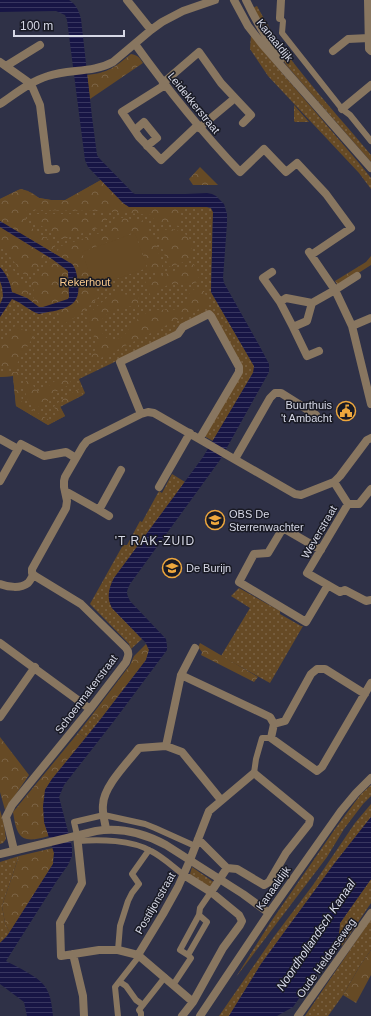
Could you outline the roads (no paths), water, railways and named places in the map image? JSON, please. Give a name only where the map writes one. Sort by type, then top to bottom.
[{"type":"street","points":[[127,0],[151,30]]},
{"type":"street","points":[[0,104],[31,84],[48,76],[103,66],[113,62],[162,22],[183,11],[215,0]]},
{"type":"street","name":"Kanaaldijk","points":[[234,0],[248,26],[276,62],[304,91],[369,167]]},
{"type":"street","name":"Kanaaldijk","points":[[246,0],[268,42],[304,91]]},
{"type":"street","points":[[281,0],[280,18],[283,21],[282,33],[342,108],[350,115],[371,141]]},
{"type":"street","points":[[368,0],[369,49],[371,51]]},
{"type":"street","points":[[333,51],[348,39],[369,38]]},
{"type":"street","name":"Leidekkerstraat","points":[[135,44],[198,127],[240,172],[264,149],[286,172],[297,162],[326,194],[351,228],[310,254],[335,290]]},
{"type":"street","points":[[40,45],[3,64],[31,84],[40,105],[48,170],[56,169]]},
{"type":"street","points":[[235,98],[198,127],[161,160],[147,146],[122,112],[164,84],[200,52],[221,83],[251,115],[243,123]]},
{"type":"street","points":[[342,108],[371,85]]},
{"type":"street","points":[[134,130],[144,122],[157,138],[147,146]]},
{"type":"street","points":[[272,272],[263,278],[280,302],[306,356],[319,351]]},
{"type":"street","points":[[280,302],[286,298],[312,303],[357,276]]},
{"type":"street","points":[[335,290],[352,326],[371,401]]},
{"type":"street","points":[[293,327],[307,321],[312,303]]},
{"type":"street","points":[[140,414],[120,362],[178,334],[182,327],[209,314],[239,367],[239,372],[200,438]]},
{"type":"street","points":[[352,326],[371,318]]},
{"type":"street","points":[[235,458],[270,398],[275,393],[281,393],[316,415]]},
{"type":"street","points":[[0,584],[7,587],[22,586],[29,582],[33,575],[32,569],[66,508],[67,501],[63,484],[65,477],[87,441],[140,414],[148,412],[154,413],[300,495],[306,494],[334,482],[367,440],[371,438]]},
{"type":"street","points":[[159,487],[190,433]]},
{"type":"street","points":[[0,439],[18,449]]},
{"type":"street","points":[[0,481],[21,444],[44,456],[66,452],[76,458]]},
{"type":"street","points":[[100,510],[121,470]]},
{"type":"street","name":"Weverstraat","points":[[334,482],[348,504],[307,573],[340,592],[345,590],[366,602],[371,600]]},
{"type":"street","points":[[348,504],[359,504],[371,489]]},
{"type":"street","points":[[65,492],[109,516]]},
{"type":"street","points":[[321,550],[283,528],[268,553],[254,554],[239,582],[306,622],[328,585]]},
{"type":"street","name":"Schoenmakerstraat","points":[[14,850],[6,817],[7,813],[90,709],[126,662],[128,656],[127,649],[82,604],[33,575]]},
{"type":"street","points":[[0,643],[90,709]]},
{"type":"street","points":[[166,746],[181,675],[195,648]]},
{"type":"street","points":[[0,717],[34,668]]},
{"type":"street","points":[[274,724],[285,721],[311,674],[317,669],[325,669],[365,694]]},
{"type":"street","points":[[181,675],[270,717],[274,724],[271,738]]},
{"type":"street","points":[[193,1002],[139,955],[118,950],[99,950],[61,956],[60,923],[82,883],[74,822],[104,815],[145,824],[196,843],[227,868],[237,869],[264,884],[269,882],[286,853],[309,824],[310,819],[254,773],[262,738],[271,738],[317,772],[322,767],[371,683]]},
{"type":"street","points":[[106,830],[103,804],[106,792],[120,771],[139,748],[166,746],[182,752],[221,800]]},
{"type":"street","name":"Postiljonstraat","points":[[118,1016],[115,987],[139,955],[184,875],[209,811],[254,773]]},
{"type":"street","name":"Kanaaldijk","points":[[200,1016],[269,913],[348,802],[371,778]]},
{"type":"street","points":[[0,854],[96,831],[106,830],[132,832],[158,841],[220,879],[269,913]]},
{"type":"street","points":[[75,837],[90,840],[134,843],[149,850],[211,892],[239,915],[242,921],[240,925],[223,948],[193,1002],[182,1016]]},
{"type":"street","name":"Postiljonstraat","points":[[118,950],[120,926],[132,893],[139,884],[132,874],[149,850]]},
{"type":"street","points":[[188,954],[180,950],[199,915],[200,908],[227,868]]},
{"type":"street","name":"Oude Helderseweg","points":[[298,1016],[371,913]]},
{"type":"street","points":[[173,985],[190,958],[188,954],[207,922],[199,915]]},
{"type":"street","points":[[73,954],[83,996],[84,1016]]},
{"type":"street","points":[[141,1016],[139,1010],[165,978]]},
{"type":"street","points":[[120,982],[126,986],[132,996],[143,1005]]},
{"type":"water","points":[[0,0],[69,0],[75,6],[81,19],[97,155],[133,193],[207,193],[216,196],[224,204],[227,214],[227,223],[223,278],[224,283],[269,364],[269,372],[220,460],[130,584],[128,589],[127,594],[130,601],[166,639],[167,650],[64,785],[59,797],[72,847],[72,856],[68,865],[6,961],[28,973],[43,984],[49,994],[53,1016],[27,1016],[24,1002],[0,984],[0,943],[7,936],[53,864],[54,853],[44,822],[43,806],[45,790],[52,779],[146,660],[149,650],[146,643],[112,608],[110,604],[109,593],[111,585],[114,578],[203,457],[253,373],[254,366],[211,292],[213,212],[211,208],[129,207],[123,203],[88,167],[85,160],[67,20],[65,15],[56,11],[0,12]]},
{"type":"water","points":[[0,221],[72,264],[77,275],[78,282],[77,298],[73,303],[62,309],[39,314],[12,299],[0,317],[0,304],[3,296],[0,281],[0,267],[8,279],[12,292],[27,298],[39,307],[68,299],[69,297],[68,271],[52,259],[0,227]]},
{"type":"water","name":"Noordhollandsch Kanaal","points":[[371,817],[371,879],[340,923],[338,943],[293,1007],[277,1016],[229,1016],[261,964],[334,864]]},
{"type":"place","name":"Buurthuis 't Ambacht","points":[[346,411]]},
{"type":"place","name":"OBS De Sterrenwachter","points":[[215,520]]},
{"type":"place","name":"De Burijn","points":[[172,568]]},
{"type":"district","name":"'T RAK-ZUID","points":[[155,541]]},
{"type":"park label","name":"Rekerhout","points":[[85,282]]}]
